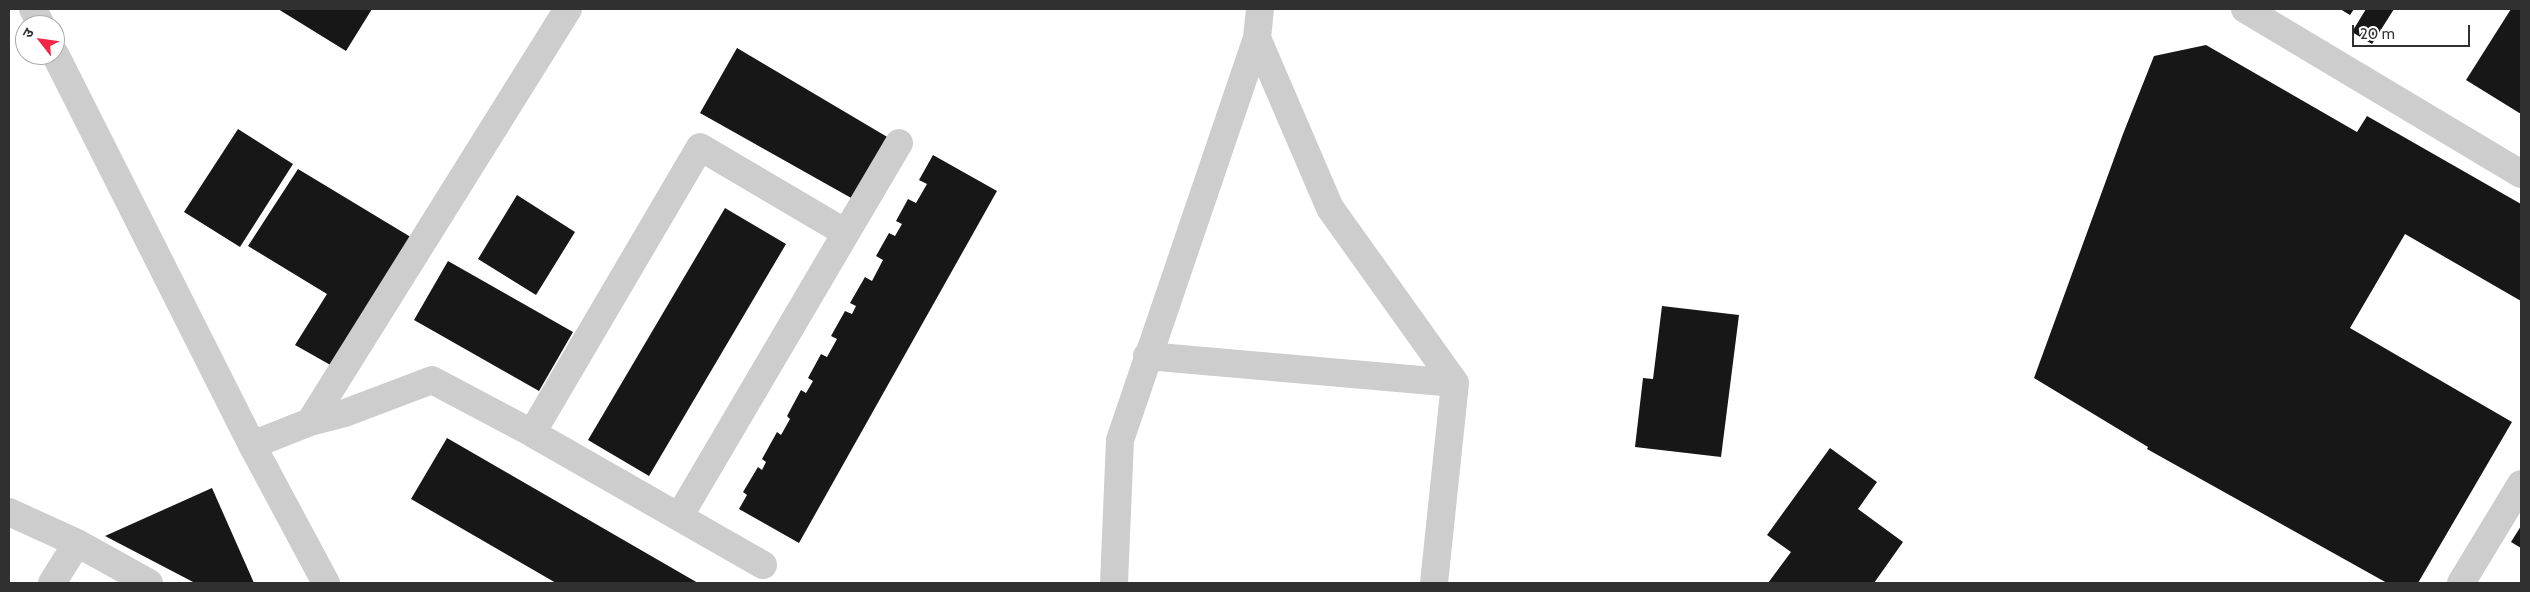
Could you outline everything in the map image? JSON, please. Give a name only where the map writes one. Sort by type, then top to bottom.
[{"type":"street","points":[[310,422],[568,9]]},
{"type":"street","points":[[1114,583],[1120,440],[1147,356],[1257,38],[1260,9]]},
{"type":"street","points":[[2245,9],[2521,174]]},
{"type":"street","points":[[1257,38],[1330,208],[1455,384],[1434,583]]},
{"type":"street","points":[[61,65],[252,445],[326,583]]},
{"type":"street","points":[[679,517],[899,143]]},
{"type":"street","points":[[532,433],[700,147],[846,232]]},
{"type":"street","points":[[1147,356],[1455,384]]},
{"type":"street","points":[[252,445],[310,422],[345,413],[432,380],[532,433],[763,565]]},
{"type":"street","points":[[2461,583],[2521,484]]},
{"type":"street","points":[[9,512],[77,543],[149,583]]},
{"type":"street","points":[[52,583],[77,543]]},
{"type":"building","points":[[278,9],[372,9],[346,51]]},
{"type":"building","points":[[2340,9],[2354,9],[2350,15]]},
{"type":"building","points":[[2366,9],[2394,9],[2372,44],[2352,32]]},
{"type":"building","points":[[2511,9],[2521,9],[2521,114],[2466,80]]},
{"type":"building","points":[[2206,45],[2357,132],[2367,116],[2521,204],[2521,301],[2405,234],[2350,328],[2512,422],[2418,583],[2387,583],[2147,449],[2148,447],[2034,378],[2123,134],[2154,56]]},
{"type":"building","points":[[737,48],[889,138],[853,199],[700,113]]},
{"type":"building","points":[[238,129],[293,164],[240,247],[184,212]]},
{"type":"building","points":[[933,155],[997,191],[799,543],[739,509],[747,495],[743,492],[758,467],[762,470],[766,462],[762,459],[777,432],[781,435],[790,419],[787,416],[801,390],[806,393],[813,381],[808,378],[821,354],[827,357],[837,339],[831,336],[845,311],[852,314],[856,306],[850,303],[865,277],[872,281],[883,260],[876,256],[889,233],[895,236],[902,224],[896,221],[908,199],[916,203],[927,184],[919,180]]},
{"type":"building","points":[[298,169],[414,239],[334,367],[295,345],[327,294],[248,246]]},
{"type":"building","points":[[517,195],[575,232],[536,295],[478,259]]},
{"type":"building","points":[[725,208],[786,244],[649,476],[588,440]]},
{"type":"building","points":[[448,261],[573,332],[539,391],[414,320]]},
{"type":"building","points":[[1662,306],[1739,315],[1721,457],[1635,447],[1643,378],[1653,379]]},
{"type":"building","points":[[447,438],[698,583],[556,583],[411,499]]},
{"type":"building","points":[[1830,448],[1877,482],[1858,509],[1903,542],[1874,583],[1768,583],[1791,552],[1767,535]]},
{"type":"building","points":[[212,488],[254,583],[195,583],[105,536]]},
{"type":"building","points":[[2521,526],[2521,548],[2511,542]]}]
